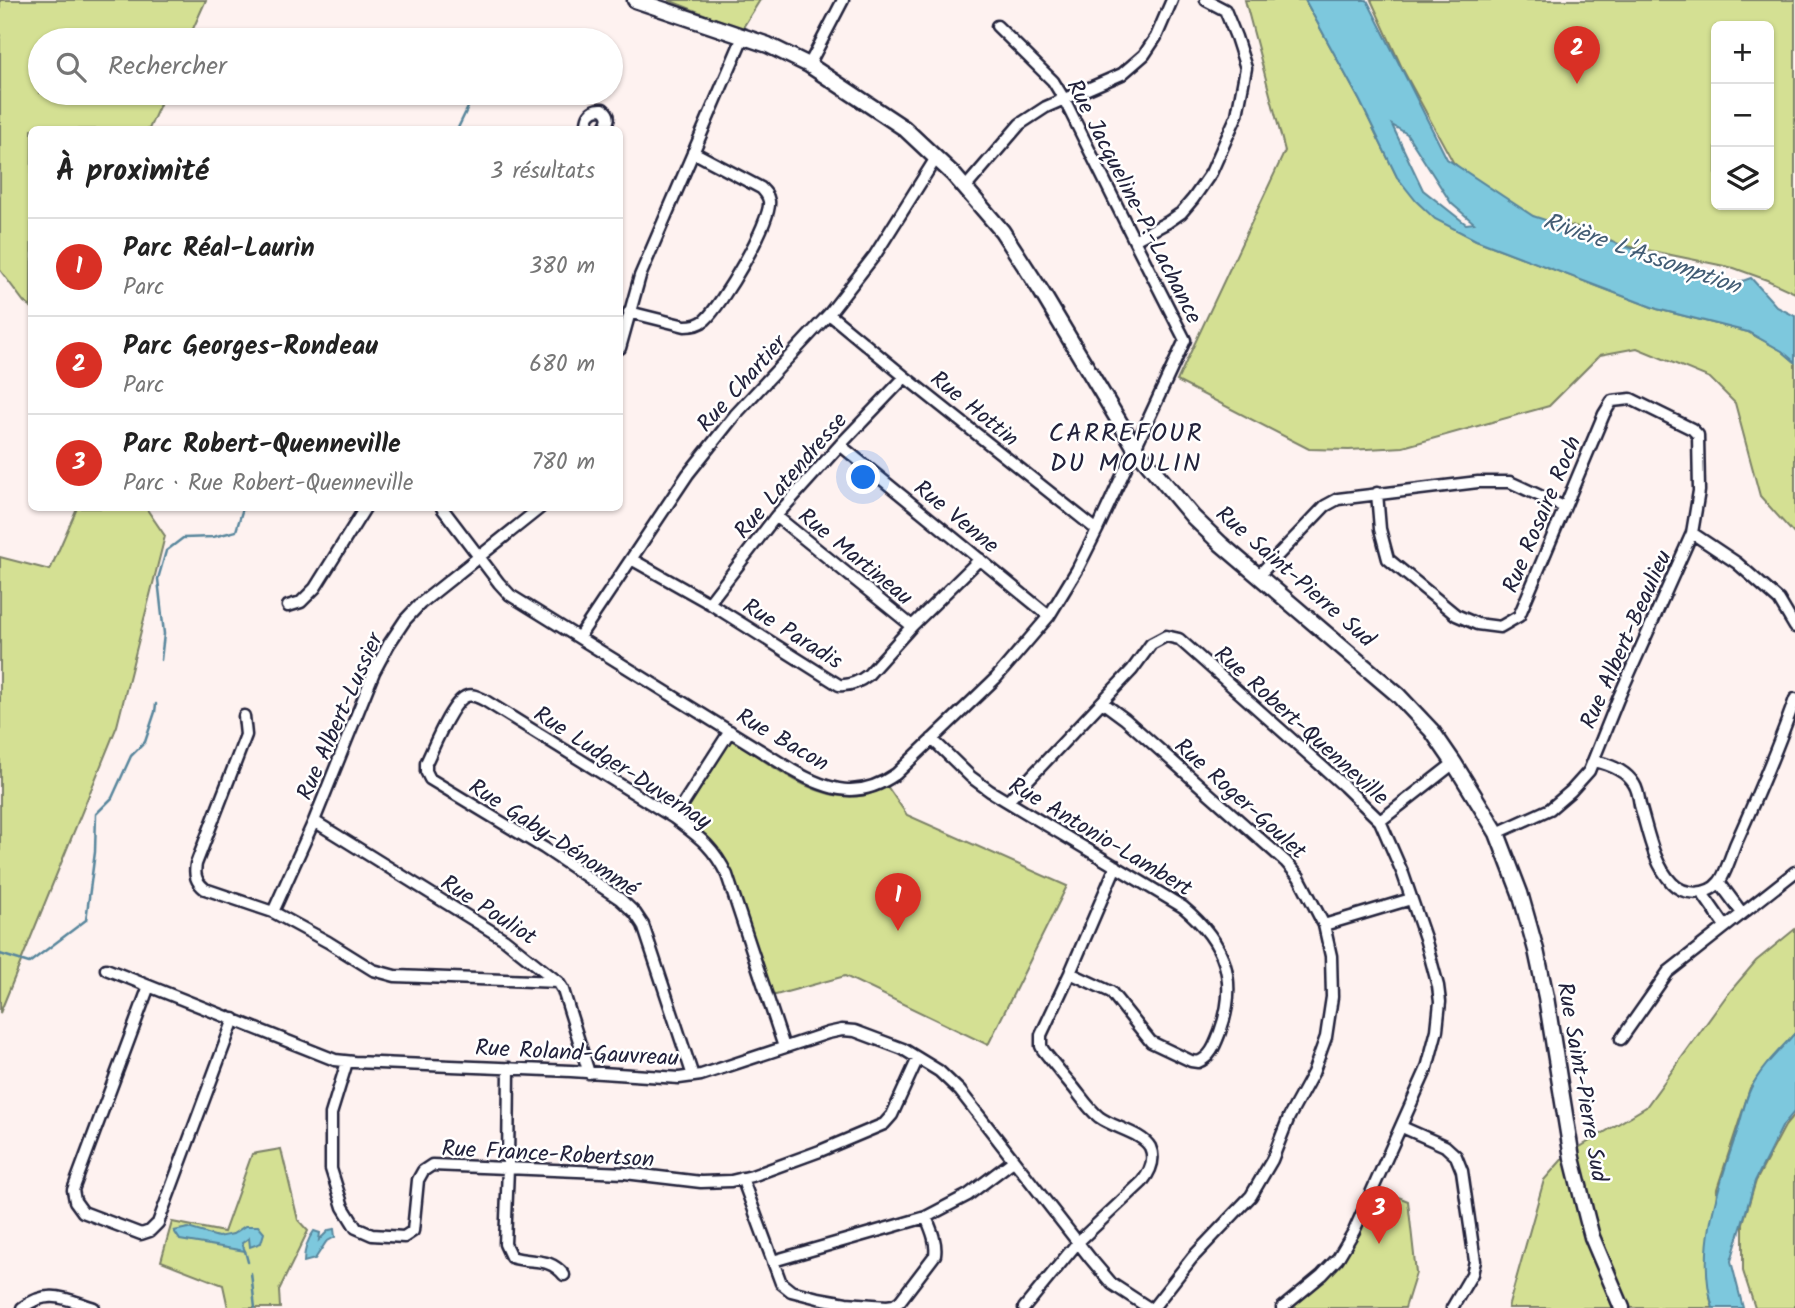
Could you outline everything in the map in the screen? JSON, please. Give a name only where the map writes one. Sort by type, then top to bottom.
[{"type":"street","name":"Rue Saint-Pierre Sud","points":[[635,0],[768,45],[808,65],[904,128],[965,188],[1002,231],[1135,448],[1193,517],[1398,695],[1432,731],[1497,833],[1520,893],[1546,997],[1572,1158],[1592,1237],[1622,1308]]},
{"type":"street","points":[[808,65],[843,0]]},
{"type":"street","points":[[965,188],[1020,124],[1065,99],[1122,74],[1144,55],[1156,37],[1172,0]]},
{"type":"street","points":[[1134,240],[1181,213],[1193,199],[1211,173],[1237,115],[1246,68],[1225,10],[1206,0]]},
{"type":"street","name":"Rue Jacqueline-P.-Lachance","points":[[997,26],[1053,81],[1065,99],[1185,340],[1135,448]]},
{"type":"street","points":[[623,336],[640,276],[743,37]]},
{"type":"street","points":[[588,126],[587,118],[598,108],[609,115],[605,126]]},
{"type":"street","points":[[629,312],[685,326],[693,326],[706,319],[722,300],[766,219],[770,204],[761,188],[693,152]]},
{"type":"street","name":"Rue Chartier","points":[[579,637],[688,474],[736,415],[829,314],[875,255],[936,158]]},
{"type":"street","name":"Rue Hottin","points":[[829,314],[1097,530]]},
{"type":"street","name":"Rue Latendresse","points":[[709,603],[776,516],[905,377]]},
{"type":"street","name":"Rue Rosaire Roch","points":[[1377,493],[1380,528],[1388,559],[1455,615],[1477,624],[1500,627],[1519,616],[1604,414],[1612,401],[1631,399],[1692,429],[1698,435],[1699,491]]},
{"type":"street","name":"Rue Venne","points":[[840,445],[1049,616]]},
{"type":"street","name":"Rue Bacon","points":[[444,511],[510,595],[810,781],[835,790],[867,788],[885,782],[896,774],[996,678],[1049,616],[1077,570],[1135,448]]},
{"type":"street","points":[[1258,576],[1325,506],[1338,499],[1478,482],[1510,482],[1564,507]]},
{"type":"street","name":"Rue Albert-Beaulieu","points":[[1497,833],[1550,808],[1571,791],[1589,771],[1692,533],[1699,491]]},
{"type":"street","points":[[288,607],[300,602],[315,588],[363,511]]},
{"type":"street","name":"Rue Albert-Lussier","points":[[274,912],[374,672],[389,643],[420,604],[536,511]]},
{"type":"street","name":"Rue Martineau","points":[[776,516],[912,626]]},
{"type":"street","name":"Rue Albert-Beaulieu","points":[[1692,533],[1737,563],[1779,600],[1795,627]]},
{"type":"street","name":"Rue Paradis","points":[[631,559],[709,603],[839,685],[846,686],[868,675],[912,626],[980,559]]},
{"type":"street","name":"Rue Robert-Quenneville","points":[[1102,702],[1132,670],[1151,643],[1166,636],[1179,639],[1380,821],[1403,874],[1434,969],[1440,1002],[1437,1030],[1427,1068],[1402,1127],[1354,1231],[1338,1258],[1282,1308]]},
{"type":"street","name":"Rue Ludger-Duvernay","points":[[475,696],[674,818],[713,850],[727,875],[784,1047]]},
{"type":"street","name":"Rue Gaby-Dénommé","points":[[475,696],[463,698],[451,714],[426,763],[430,779],[544,848],[620,899],[635,913],[648,937],[693,1076]]},
{"type":"street","points":[[1726,926],[1702,893],[1719,882],[1764,781],[1795,699]]},
{"type":"street","points":[[1008,801],[1102,702]]},
{"type":"street","name":"Rue Roger-Goulet","points":[[1102,702],[1125,719],[1280,856],[1299,877],[1324,925],[1331,956],[1332,997],[1326,1037],[1313,1073],[1289,1117],[1272,1160],[1251,1196],[1192,1258],[1151,1308]]},
{"type":"street","points":[[244,716],[246,735],[196,864],[194,873],[200,886],[274,912],[380,973],[395,976],[558,982],[563,990],[589,1073]]},
{"type":"street","points":[[674,818],[730,732]]},
{"type":"street","name":"Rue Antonio-Lambert","points":[[932,739],[971,777],[990,791],[1184,907],[1199,920],[1222,953],[1228,974],[1226,1014],[1213,1048],[1209,1055],[1198,1062],[1151,1042],[1111,992],[1070,973]]},
{"type":"street","name":"Rue Albert-Beaulieu","points":[[1594,761],[1617,769],[1634,784],[1655,855],[1669,880],[1681,890],[1702,893]]},
{"type":"street","points":[[1380,821],[1454,763]]},
{"type":"street","name":"Rue Pouliot","points":[[314,821],[504,939],[558,982]]},
{"type":"street","points":[[1024,1308],[1078,1242],[1142,1182],[1152,1167],[1147,1144],[1138,1136],[1114,1126],[1094,1113],[1041,1046],[1041,1035],[1116,866]]},
{"type":"street","points":[[1621,1039],[1668,972],[1795,872]]},
{"type":"street","points":[[1719,882],[1742,912]]},
{"type":"street","points":[[1324,925],[1411,899]]},
{"type":"street","name":"Rue Roland-Gauvreau","points":[[106,969],[335,1060],[347,1062],[679,1078],[701,1075],[828,1033],[855,1031],[903,1049],[939,1070],[960,1091],[1112,1284],[1151,1308]]},
{"type":"street","points":[[149,986],[73,1191],[75,1201],[83,1212],[141,1234],[150,1231],[158,1223],[234,1019]]},
{"type":"street","name":"Rue France-Robertson","points":[[347,1062],[331,1114],[331,1169],[343,1207],[356,1228],[372,1235],[404,1237],[413,1231],[418,1180],[423,1171],[432,1166],[625,1173],[701,1182],[731,1181],[821,1151],[884,1124],[892,1115],[918,1058]]},
{"type":"street","points":[[509,1068],[509,1168],[505,1244],[511,1257],[523,1261],[548,1262],[557,1266],[564,1275]]},
{"type":"street","points":[[1402,1127],[1445,1146],[1456,1156],[1462,1171],[1475,1261],[1472,1274],[1452,1308]]},
{"type":"street","points":[[773,1261],[926,1217],[968,1195],[1013,1161]]},
{"type":"street","points":[[742,1178],[781,1283],[791,1291],[818,1298],[846,1303],[894,1305],[935,1255],[936,1246],[926,1217]]},
{"type":"street","points":[[22,1308],[40,1297],[57,1296],[94,1308]]},
{"type":"green space","points":[[0,0],[206,0],[193,28],[28,28],[28,105],[160,105],[150,126],[28,126],[28,305],[0,270]]},
{"type":"green space","points":[[668,0],[760,0],[742,29]]},
{"type":"green space","points":[[1245,0],[1305,0],[1360,101],[1397,177],[1435,218],[1476,240],[1657,309],[1748,332],[1782,351],[1795,362],[1795,535],[1760,496],[1735,403],[1710,378],[1637,348],[1600,355],[1549,406],[1403,447],[1309,449],[1177,381],[1285,151]]},
{"type":"green space","points":[[1371,0],[1795,0],[1795,293],[1734,268],[1618,244],[1590,230],[1538,219],[1481,189],[1453,162],[1403,70]]},
{"type":"green space","points":[[76,511],[148,511],[165,536],[117,726],[0,1013],[0,557],[50,570]]},
{"type":"green space","points":[[731,738],[795,780],[830,794],[848,797],[866,795],[887,786],[907,815],[1067,886],[988,1045],[845,976],[772,996],[735,882],[725,860],[702,832],[683,817]]},
{"type":"green space","points":[[1795,929],[1795,1033],[1750,1088],[1717,1189],[1710,1298],[1713,1308],[1508,1308],[1544,1180],[1565,1156],[1646,1107],[1727,995],[1756,961]]},
{"type":"green space","points":[[1795,1114],[1795,1308],[1755,1308],[1743,1271],[1743,1223],[1756,1181],[1785,1126]]},
{"type":"green space","points":[[281,1149],[298,1220],[308,1231],[279,1290],[280,1308],[228,1308],[223,1285],[161,1261],[172,1222],[224,1232],[252,1154]]},
{"type":"green space","points":[[1374,1187],[1408,1201],[1416,1273],[1405,1308],[1282,1308],[1338,1258]]},
{"type":"water","name":"Rivière L'Assomption","points":[[1305,0],[1367,0],[1447,159],[1533,216],[1737,283],[1751,278],[1777,307],[1795,316],[1795,362],[1782,351],[1748,332],[1657,309],[1476,240],[1435,219],[1397,177],[1360,101]],"holes":[[[1392,125],[1407,134],[1451,203],[1474,223],[1466,224],[1423,190]]]},
{"type":"water","points":[[1795,1033],[1795,1111],[1783,1125],[1755,1181],[1731,1261],[1743,1308],[1713,1308],[1707,1263],[1708,1240],[1717,1195],[1751,1088],[1765,1066]]},
{"type":"water","points":[[245,1226],[258,1226],[264,1233],[261,1243],[250,1247],[249,1238],[242,1243],[245,1251],[180,1240],[174,1231],[188,1228],[218,1237],[233,1234]]},
{"type":"water","points":[[334,1229],[335,1237],[326,1242],[315,1259],[304,1262],[306,1246],[314,1231],[320,1233],[319,1240],[329,1230]]},
{"type":"waterway","points":[[459,126],[469,105]]},
{"type":"waterway","points":[[161,660],[164,634],[158,579],[166,551],[183,538],[213,537],[236,531],[242,511]]},
{"type":"waterway","points":[[0,954],[29,963],[86,920],[95,852],[96,814],[112,798],[131,756],[145,742],[156,704]]},
{"type":"waterway","points":[[245,1251],[248,1262]]},
{"type":"waterway","points":[[251,1273],[255,1308]]},
{"type":"place","name":"Parc Georges-Rondeau","points":[[1577,84]]},
{"type":"place","name":"Parc Réal-Laurin","points":[[898,931]]},
{"type":"place","name":"Parc Robert-Quenneville","points":[[1379,1244]]},
{"type":"district","name":"CARREFOUR DU MOULIN","points":[[1126,447]]}]
